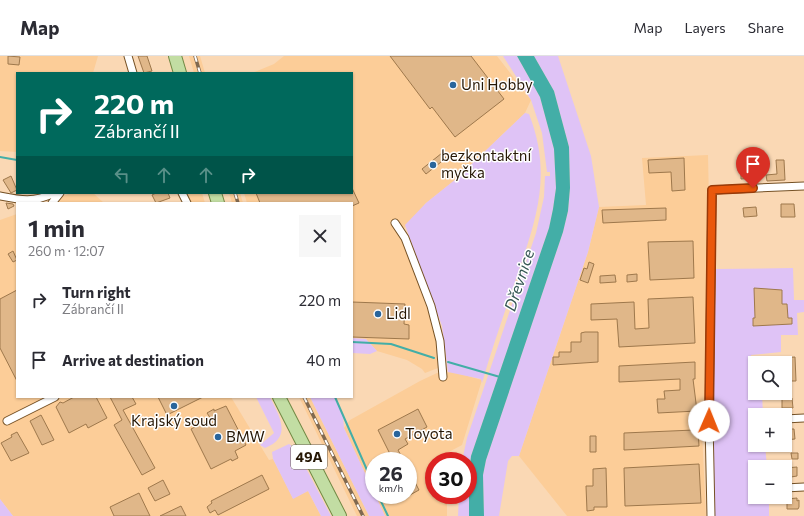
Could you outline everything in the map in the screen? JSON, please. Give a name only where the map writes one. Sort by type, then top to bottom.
[{"type":"main road","points":[[175,56],[180,72]]},
{"type":"main road","name":"49A","points":[[281,398],[340,516]]},
{"type":"street","points":[[128,56],[133,72]]},
{"type":"street","points":[[711,516],[709,421],[712,190],[804,186]]},
{"type":"street","points":[[0,196],[26,201],[47,197],[52,194]]},
{"type":"street","points":[[53,202],[59,194]]},
{"type":"street","points":[[395,223],[405,238],[431,306],[440,341],[443,377]]},
{"type":"street","points":[[7,421],[53,398]]},
{"type":"street","points":[[792,419],[804,418]]},
{"type":"street","points":[[792,488],[804,487]]},
{"type":"shaded area","points":[[0,56],[98,56],[93,72],[16,72],[16,152],[0,151]]},
{"type":"shaded area","points":[[189,56],[200,56],[205,72],[194,72]]},
{"type":"shaded area","points":[[284,56],[497,56],[531,100],[525,113],[456,179],[426,203],[400,233],[435,330],[438,368],[425,373],[422,369],[407,360],[377,351],[366,339],[353,338],[353,202],[247,202],[244,194],[353,194],[353,72],[254,72],[274,64]]},
{"type":"shaded area","points":[[503,56],[517,56],[540,97],[554,149],[556,188],[549,228],[472,452],[464,452],[467,438],[536,233],[544,197],[545,176],[550,176],[550,172],[547,172],[542,133],[531,100]]},
{"type":"shaded area","points":[[534,56],[558,56],[591,156],[599,207],[588,252],[519,456],[512,456],[508,461],[499,516],[484,516],[483,475],[486,460],[563,232],[568,211],[570,188],[569,147],[554,91]]},
{"type":"shaded area","points":[[525,113],[529,114],[536,136],[540,157],[541,177],[539,197],[530,237],[482,383],[481,379],[448,372],[442,326],[405,225],[426,203],[456,179]]},
{"type":"shaded area","points":[[708,155],[707,410],[701,411],[706,516],[567,516],[519,456],[588,252],[599,207],[646,205],[642,158]]},
{"type":"shaded area","points":[[68,194],[94,194],[103,202],[48,202]]},
{"type":"shaded area","points":[[186,194],[202,194],[205,202],[190,202]]},
{"type":"shaded area","points":[[229,194],[240,194],[243,202],[232,202]]},
{"type":"shaded area","points":[[16,214],[16,398],[232,398],[269,460],[273,459],[293,498],[308,491],[321,516],[13,516],[0,499],[0,220]]},
{"type":"shaded area","points":[[793,268],[794,300],[804,300],[804,312],[797,313],[798,335],[781,335],[781,352],[748,356],[748,400],[762,400],[763,408],[748,408],[748,452],[766,452],[766,460],[748,460],[748,504],[769,504],[769,516],[714,516],[712,438],[716,269]]},
{"type":"shaded area","points":[[353,338],[366,339],[377,351],[370,354],[353,353]]},
{"type":"shaded area","points":[[453,372],[482,380],[462,445],[449,452],[425,452],[425,504],[447,504],[447,516],[385,516],[379,504],[417,504],[417,452],[365,452],[365,474],[344,428],[350,420],[437,373]]},
{"type":"shaded area","points":[[256,398],[270,398],[280,419],[281,426],[279,438],[274,443],[265,448],[260,445],[274,433]]},
{"type":"shaded area","points":[[299,398],[310,398],[369,516],[357,516]]},
{"type":"shaded area","points":[[310,398],[336,398],[343,416],[344,428],[365,473],[365,504],[379,504],[385,516],[369,516]]},
{"type":"shaded area","points":[[289,444],[296,449],[331,516],[321,516],[308,491],[293,499],[273,459],[272,452]]},
{"type":"shaded area","points":[[0,499],[13,516],[0,516]]},
{"type":"shaded area","points":[[459,504],[469,504],[469,516],[458,516]]},
{"type":"water","points":[[517,56],[534,56],[554,91],[569,147],[570,188],[568,211],[563,232],[486,460],[483,475],[484,516],[469,516],[469,504],[477,504],[477,452],[472,452],[549,228],[553,209],[556,188],[554,149],[540,97]]},
{"type":"building","points":[[8,56],[20,57],[19,65],[8,64]]},
{"type":"building","points":[[138,56],[147,56],[152,71],[144,72]]},
{"type":"building","name":"Uni Hobby","points":[[390,56],[471,56],[504,99],[455,137],[432,107],[430,109]]},
{"type":"building","name":"bezkontaktní myčka","points":[[442,153],[446,158],[426,174],[422,169]]},
{"type":"building","points":[[684,158],[685,190],[672,191],[671,172],[649,173],[648,160]]},
{"type":"building","points":[[776,160],[784,160],[785,180],[767,181],[766,175],[777,174]]},
{"type":"building","points":[[748,170],[754,170],[754,178],[741,179],[741,172],[746,172]]},
{"type":"building","points":[[11,176],[16,190],[11,193],[3,180]]},
{"type":"building","points":[[353,190],[359,203],[353,206],[353,202],[260,202],[256,194],[353,194]]},
{"type":"building","points":[[168,194],[170,198],[156,202],[152,195]]},
{"type":"building","points":[[6,203],[13,204],[14,206],[8,209]]},
{"type":"building","points":[[781,204],[794,204],[795,217],[781,217]]},
{"type":"building","points":[[756,207],[757,216],[744,217],[743,208]]},
{"type":"building","points":[[666,208],[666,220],[603,223],[602,210]]},
{"type":"building","points":[[693,241],[694,278],[650,280],[648,242]]},
{"type":"building","points":[[13,251],[16,260],[13,262],[8,254]]},
{"type":"building","points":[[589,262],[594,264],[588,283],[580,280],[584,268],[587,269]]},
{"type":"building","points":[[637,274],[637,281],[627,282],[627,275]]},
{"type":"building","points":[[615,275],[616,282],[600,283],[600,276]]},
{"type":"building","points":[[754,288],[782,290],[782,304],[787,304],[788,318],[792,318],[792,324],[753,326],[753,318],[755,318]]},
{"type":"building","points":[[16,291],[16,379],[0,348],[0,299]]},
{"type":"building","points":[[693,297],[695,343],[619,347],[617,319],[591,320],[591,304],[634,302],[635,329],[649,328],[648,299]]},
{"type":"building","name":"Lidl","points":[[353,302],[405,304],[404,324],[409,325],[409,339],[353,337]]},
{"type":"building","points":[[598,332],[598,362],[553,365],[553,357],[559,357],[559,352],[571,352],[571,342],[581,342],[581,333]]},
{"type":"building","points":[[792,357],[795,357],[796,381],[792,381]]},
{"type":"building","points":[[695,362],[695,379],[693,379],[697,411],[658,413],[657,399],[665,399],[664,391],[680,390],[680,379],[619,382],[619,366]]},
{"type":"building","points":[[72,398],[97,398],[107,418],[88,428],[86,424],[69,433],[56,407],[60,402],[63,403]]},
{"type":"building","points":[[111,398],[133,398],[136,404],[123,410],[155,468],[142,475],[114,425],[122,420]]},
{"type":"building","name":"Krajský soud","points":[[158,398],[201,398],[167,415]]},
{"type":"building","points":[[792,398],[793,408],[782,408],[782,400],[792,400]]},
{"type":"building","name":"BMW","points":[[226,406],[246,445],[235,451],[238,458],[232,461],[231,459],[211,469],[191,429],[211,419],[207,413],[214,409],[214,411]]},
{"type":"building","name":"Toyota","points":[[418,409],[427,427],[405,439],[408,444],[398,450],[399,452],[389,452],[378,430]]},
{"type":"building","points":[[41,415],[54,440],[42,445],[30,421]]},
{"type":"building","points":[[792,429],[794,429],[795,439],[792,439]]},
{"type":"building","points":[[698,430],[699,446],[624,450],[624,433]]},
{"type":"building","points":[[17,432],[29,453],[11,461],[1,443],[12,437],[11,435]]},
{"type":"building","points":[[590,436],[596,436],[596,452],[590,452]]},
{"type":"building","points":[[791,453],[798,453],[798,459],[792,459]]},
{"type":"building","points":[[699,464],[701,503],[625,506],[624,468]]},
{"type":"building","points":[[792,467],[797,467],[797,476],[792,477]]},
{"type":"building","points":[[606,468],[607,507],[594,507],[594,510],[587,511],[586,486],[593,486],[593,469]]},
{"type":"building","points":[[262,475],[269,489],[218,515],[215,510],[210,513],[207,507],[212,503],[211,501]]},
{"type":"building","points":[[163,480],[170,494],[155,501],[148,488]]},
{"type":"building","points":[[139,493],[150,516],[114,516],[110,507]]},
{"type":"building","points":[[792,498],[797,498],[797,501],[799,500],[798,509],[787,509],[787,504],[792,504]]},
{"type":"building","points":[[181,506],[186,516],[160,516]]},
{"type":"waterway","points":[[0,157],[16,160]]},
{"type":"waterway","points":[[353,342],[391,344],[434,358]]},
{"type":"waterway","points":[[448,362],[500,377]]},
{"type":"waterway","points":[[335,398],[365,465]]},
{"type":"waterway","points":[[382,504],[388,516]]},
{"type":"railway","points":[[195,56],[200,72]]},
{"type":"railway","points":[[235,194],[238,202]]},
{"type":"railway","points":[[304,398],[363,516]]},
{"type":"place","name":"Uni Hobby","points":[[453,85]]},
{"type":"place","name":"bezkontaktní myčka","points":[[433,165]]},
{"type":"place","name":"Lidl","points":[[378,314]]},
{"type":"place","name":"Krajský soud","points":[[174,406]]},
{"type":"place","name":"Toyota","points":[[397,434]]},
{"type":"place","name":"BMW","points":[[218,437]]},
{"type":"route","points":[[709,421],[712,190],[753,188]]},
{"type":"water label","name":"Dřevnice","points":[[519,280]]}]
